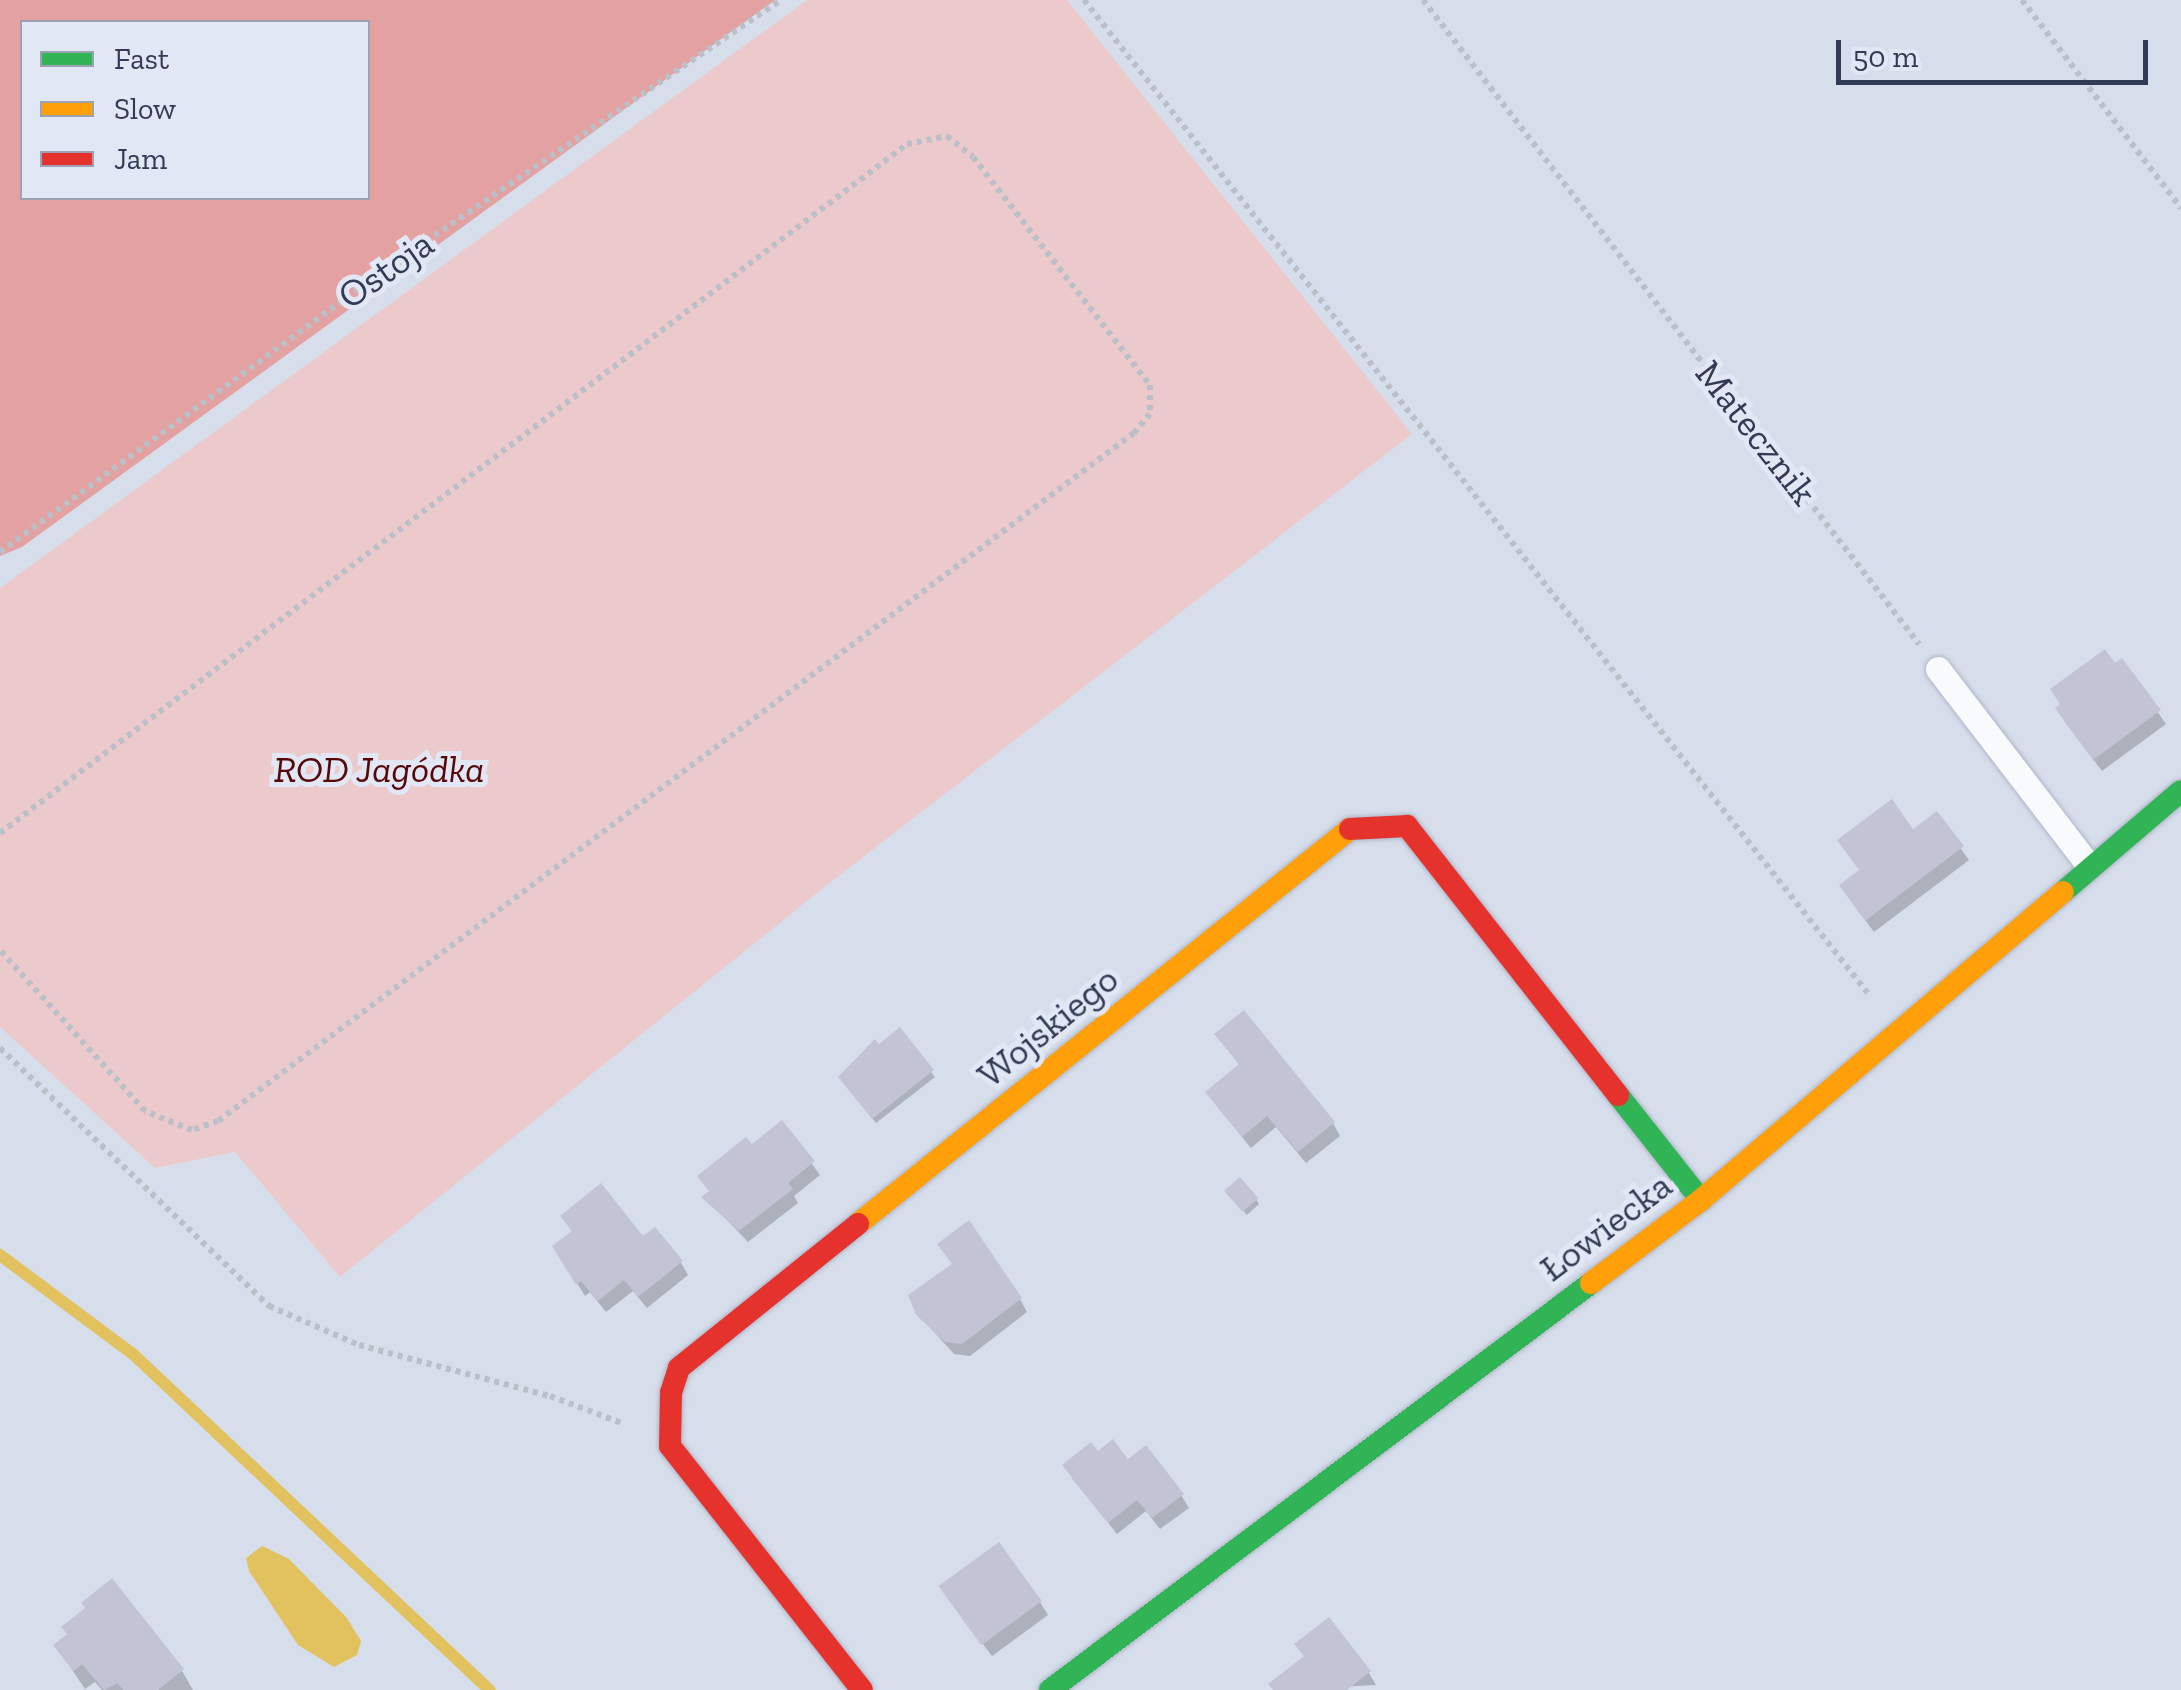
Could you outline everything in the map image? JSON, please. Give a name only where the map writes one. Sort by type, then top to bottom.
[{"type":"street","name":"Łowiecka","points":[[1050,1690],[1702,1200],[2181,791]]},
{"type":"street","name":"Wojskiego","points":[[670,1446],[670,1393],[679,1368],[1348,830],[1406,826],[1702,1200]]},
{"type":"street","points":[[670,1446],[862,1690]]},
{"type":"lane","points":[[1938,669],[2089,866]]},
{"type":"path","name":"Ostoja","points":[[0,552],[385,269],[782,0]]},
{"type":"path","points":[[1084,0],[1898,1032]]},
{"type":"path","name":"Matecznik","points":[[1423,0],[1938,669]]},
{"type":"path","points":[[2022,0],[2181,208]]},
{"type":"path","points":[[0,834],[907,144],[947,136],[974,156],[1150,385],[1150,414],[1134,432],[218,1120],[192,1130],[145,1111],[0,950]]},
{"type":"path","points":[[0,1048],[178,1212],[269,1306],[359,1345],[550,1396],[670,1446]]},
{"type":"green space","name":"ROD Jagódka","points":[[807,0],[1067,0],[1412,434],[828,884],[340,1277],[235,1152],[155,1168],[0,1027],[0,588]]},
{"type":"shaded area","points":[[0,0],[775,0],[22,547],[0,556]]},
{"type":"shaded area","points":[[262,1546],[289,1559],[346,1617],[361,1641],[357,1655],[334,1667],[298,1645],[249,1571],[246,1558]]},
{"type":"building","points":[[2105,649],[2115,663],[2122,658],[2161,710],[2093,760],[2055,708],[2060,704],[2050,689]]},
{"type":"building","points":[[1892,799],[1913,829],[1937,811],[1964,846],[1865,921],[1839,885],[1859,870],[1837,840]]},
{"type":"building","points":[[1244,1010],[1335,1122],[1298,1152],[1267,1116],[1242,1137],[1205,1092],[1239,1064],[1214,1034]]},
{"type":"building","points":[[900,1027],[934,1070],[872,1119],[838,1077],[875,1039],[879,1044]]},
{"type":"building","points":[[782,1120],[815,1161],[788,1183],[793,1189],[739,1231],[701,1197],[709,1191],[697,1176],[746,1137],[752,1144]]},
{"type":"building","points":[[1240,1177],[1258,1198],[1243,1212],[1224,1191]]},
{"type":"building","points":[[601,1183],[643,1236],[655,1227],[683,1261],[638,1297],[624,1280],[598,1301],[581,1281],[576,1285],[552,1246],[572,1231],[560,1216]]},
{"type":"building","points":[[969,1220],[1022,1298],[962,1344],[945,1342],[916,1315],[908,1295],[952,1264],[937,1244]]},
{"type":"building","points":[[1113,1439],[1128,1459],[1146,1445],[1184,1494],[1152,1518],[1137,1500],[1108,1523],[1062,1465],[1091,1442],[1098,1451]]},
{"type":"building","points":[[999,1542],[1042,1601],[981,1645],[938,1586]]},
{"type":"building","points":[[112,1578],[184,1669],[158,1690],[123,1690],[118,1683],[104,1690],[82,1664],[73,1671],[53,1645],[67,1634],[61,1627],[85,1608],[81,1603]]},
{"type":"building","points":[[1329,1617],[1371,1671],[1347,1690],[1273,1690],[1268,1684],[1304,1656],[1294,1644]]},
{"type":"waterway","points":[[0,1255],[133,1354],[490,1690]]},
{"type":"traffic: fast","points":[[2063,892],[2181,791]]},
{"type":"traffic: fast","points":[[1618,1095],[1701,1200]]},
{"type":"traffic: fast","points":[[1050,1690],[1591,1283]]},
{"type":"traffic: slow","points":[[858,1224],[1350,829]]},
{"type":"traffic: slow","points":[[1591,1283],[1701,1200],[2063,892]]},
{"type":"traffic: jam","points":[[1350,829],[1407,826],[1618,1095]]},
{"type":"traffic: jam","points":[[858,1224],[679,1368],[671,1393],[670,1446],[862,1690]]}]
